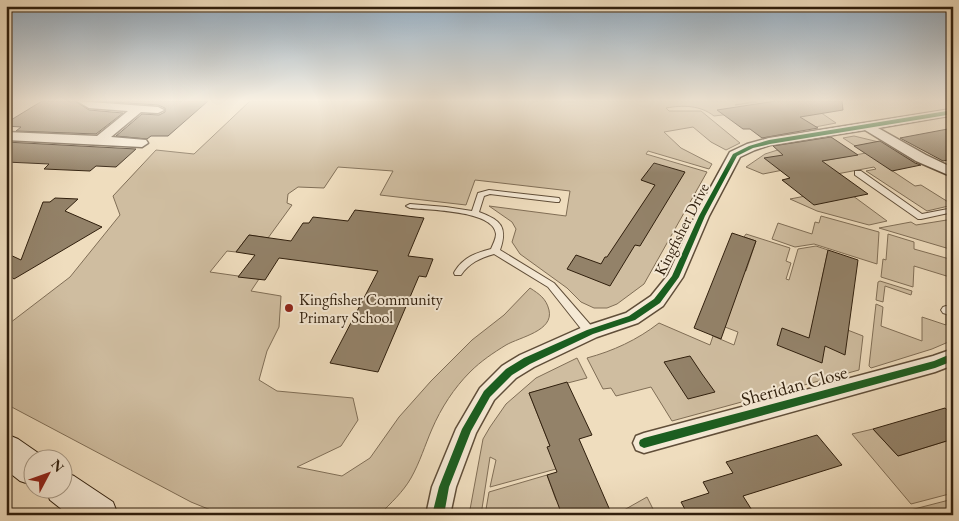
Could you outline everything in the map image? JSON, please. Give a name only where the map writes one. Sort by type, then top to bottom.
[{"type":"street","points":[[100,140],[118,125]]},
{"type":"street","name":"Kingfisher Drive","points":[[438,515],[444,487],[467,429],[487,394],[509,372],[526,361],[590,332],[632,318],[657,301],[675,277],[702,216],[735,155],[751,147],[769,142],[871,125]]},
{"type":"street","points":[[867,126],[921,158],[953,173]]},
{"type":"street","points":[[6,136],[142,143]]},
{"type":"street","name":"Sheridan Close","points":[[644,443],[935,364],[953,357]]},
{"type":"street","points":[[6,450],[22,461]]},
{"type":"street","points":[[72,495],[100,515]]},
{"type":"lane","points":[[858,173],[921,217],[953,210]]},
{"type":"lane","points":[[475,213],[481,195],[489,192],[556,200]]},
{"type":"lane","points":[[410,206],[475,213],[493,220],[498,226],[500,235],[495,251]]},
{"type":"lane","points":[[458,273],[463,265],[473,256],[495,251],[550,286],[590,332]]},
{"type":"shaded area","name":"Kingfisher Community Primary School","points":[[224,125],[718,125],[740,143],[726,150],[711,142],[693,127],[664,132],[681,148],[712,164],[709,169],[648,151],[646,154],[707,172],[644,284],[617,304],[607,308],[594,308],[581,302],[567,288],[520,254],[512,242],[516,229],[512,222],[489,206],[566,216],[570,191],[475,180],[466,205],[380,195],[393,171],[338,167],[324,188],[298,187],[288,194],[287,203],[292,205],[268,238],[249,235],[236,252],[227,251],[210,272],[259,279],[251,291],[281,296],[279,327],[267,351],[259,380],[277,391],[353,398],[358,420],[341,446],[297,467],[342,476],[370,458],[399,417],[431,381],[472,340],[504,315],[530,288],[546,302],[549,317],[541,328],[506,345],[478,364],[453,392],[439,413],[408,483],[379,515],[223,515],[191,502],[6,404],[6,326],[70,277],[120,215],[113,196],[156,150],[194,154]]},
{"type":"shaded area","points":[[854,136],[883,143],[914,162],[896,165],[891,170],[915,186],[921,185],[953,205],[927,211],[866,171],[876,169],[874,167],[826,176],[887,221],[869,225],[817,211],[790,199],[821,193],[798,167],[763,174],[746,167],[765,154],[787,147],[822,161],[866,153],[843,138]]},
{"type":"shaded area","points":[[821,216],[879,232],[877,264],[814,244],[795,247],[772,239],[778,223],[812,234],[815,222],[819,223]]},
{"type":"shaded area","points":[[953,219],[953,250],[879,228],[911,222],[916,225]]},
{"type":"shaded area","points":[[746,234],[790,248],[786,261],[791,263],[786,279],[789,280],[798,249],[816,246],[828,250],[814,317],[863,336],[859,370],[672,421],[651,387],[616,396],[611,388],[603,389],[587,358],[624,344],[642,335],[659,323],[710,345],[713,336],[734,345],[738,332],[725,327],[732,266],[746,271],[756,241],[744,237]]},
{"type":"shaded area","points":[[888,234],[914,242],[914,249],[953,260],[953,278],[914,266],[913,287],[881,277],[883,259],[886,260]]},
{"type":"shaded area","points":[[878,282],[912,291],[911,295],[885,286],[883,302],[876,300]]},
{"type":"shaded area","points":[[876,304],[883,307],[881,326],[922,341],[922,317],[946,325],[946,315],[953,317],[953,340],[932,349],[871,368],[869,366]]},
{"type":"shaded area","points":[[577,358],[587,378],[529,393],[550,446],[548,447],[556,469],[490,487],[496,460],[490,457],[481,515],[469,515],[483,439],[490,427],[506,404],[536,378]]},
{"type":"shaded area","points":[[873,429],[898,456],[953,439],[953,493],[911,504],[852,434]]},
{"type":"shaded area","points":[[547,475],[556,500],[574,515],[485,515],[489,492]]},
{"type":"shaded area","points":[[647,497],[656,515],[608,515],[624,510]]},
{"type":"shaded area","points":[[953,499],[953,515],[891,515]]},
{"type":"building","points":[[107,125],[96,134],[16,131],[21,127],[6,126]]},
{"type":"building","points":[[129,125],[180,125],[168,136],[151,136],[147,139],[116,136]]},
{"type":"building","points":[[738,125],[814,125],[818,128],[762,138],[750,129],[743,129]]},
{"type":"building","points":[[953,128],[953,159],[943,161],[900,138]]},
{"type":"building","points":[[831,137],[858,155],[822,161],[868,194],[814,205],[782,180],[790,178],[764,158],[783,155],[773,146]]},
{"type":"building","points":[[880,141],[921,165],[892,171],[854,146]]},
{"type":"building","points":[[6,142],[136,149],[116,167],[96,166],[90,171],[44,169],[49,164],[6,162]]},
{"type":"building","points":[[654,163],[685,172],[640,246],[635,245],[610,286],[567,269],[576,255],[601,264],[605,257],[607,257],[655,185],[641,180]]},
{"type":"building","points":[[55,198],[78,199],[65,211],[102,227],[14,279],[6,273],[6,253],[21,260],[43,202],[50,202]]},
{"type":"building","points":[[355,210],[424,218],[408,256],[433,259],[426,277],[419,276],[378,372],[330,363],[378,271],[279,258],[265,280],[238,277],[255,255],[236,252],[249,235],[291,241],[303,223],[309,223],[313,217],[348,221]]},
{"type":"building","points":[[732,233],[756,241],[721,339],[694,328]]},
{"type":"building","points":[[828,250],[858,260],[845,355],[825,346],[822,363],[777,345],[782,328],[809,338]]},
{"type":"building","points":[[690,356],[715,392],[688,399],[664,362]]},
{"type":"building","points":[[567,382],[592,435],[579,439],[612,515],[562,515],[547,475],[557,472],[547,447],[550,446],[529,393]]},
{"type":"building","points":[[945,408],[953,415],[953,439],[898,456],[873,429]]},
{"type":"building","points":[[817,435],[842,465],[743,496],[755,515],[688,515],[681,502],[709,493],[703,482],[733,473],[726,462]]},
{"type":"cycle path","points":[[438,515],[444,487],[467,429],[487,394],[509,372],[527,361],[590,332],[632,318],[657,301],[675,277],[702,216],[735,155],[751,147],[769,142],[871,125]]},
{"type":"cycle path","points":[[644,443],[935,364],[953,357]]},
{"type":"place","name":"Kingfisher Community Primary School","points":[[289,308]]}]
